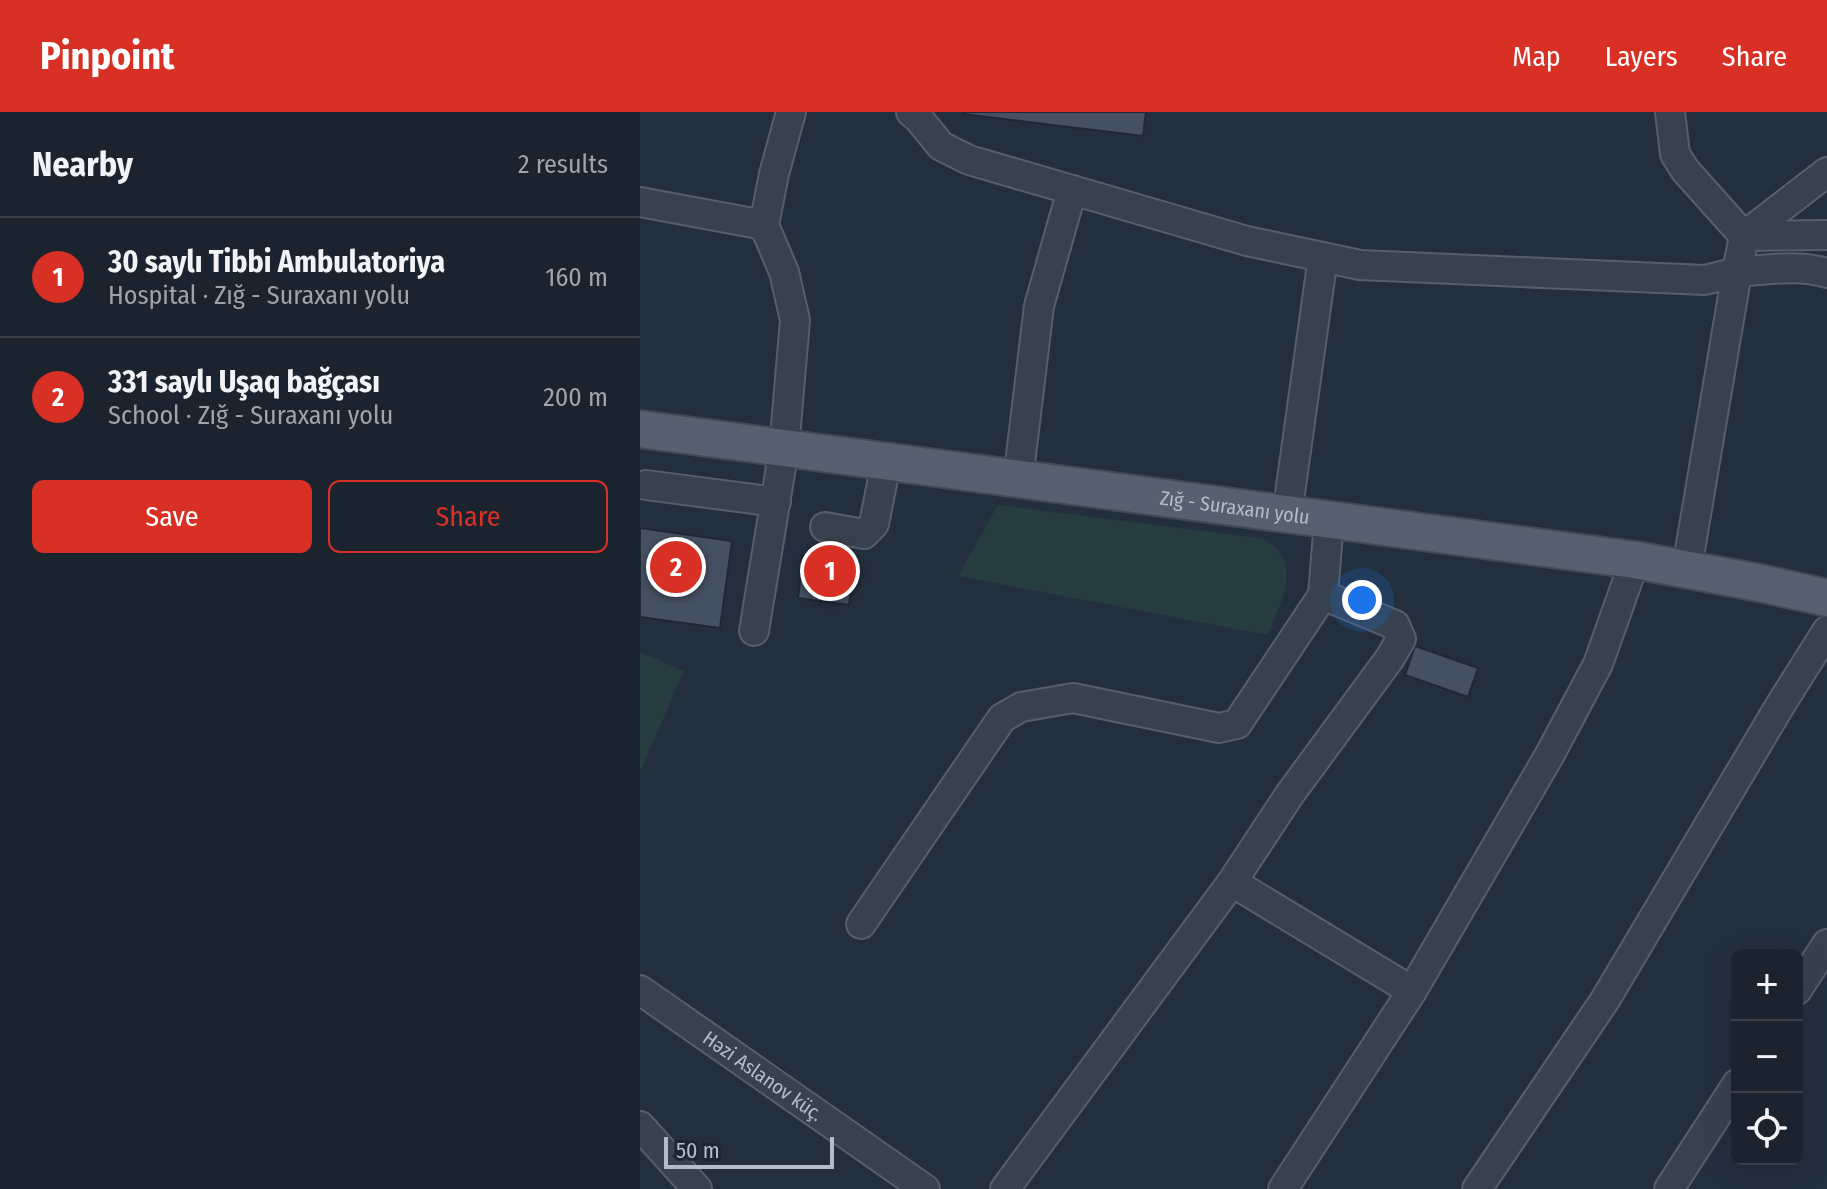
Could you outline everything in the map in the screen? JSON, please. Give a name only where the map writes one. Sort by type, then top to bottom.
[{"type":"main road","name":"Zığ - Suraxanı yolu","points":[[640,429],[1635,560],[1827,598]]},
{"type":"street","points":[[754,631],[784,449],[795,320],[784,272],[764,225],[791,112]]},
{"type":"street","points":[[911,112],[941,146],[969,160],[1247,241],[1360,265],[1705,280],[1737,272],[1788,268],[1827,273]]},
{"type":"street","points":[[1670,112],[1675,154],[1685,170],[1744,236],[1827,235]]},
{"type":"street","points":[[1687,568],[1744,236],[1827,172]]},
{"type":"street","points":[[1018,480],[1039,306],[1072,190]]},
{"type":"street","points":[[640,202],[764,225]]},
{"type":"street","points":[[1287,515],[1323,257]]},
{"type":"street","points":[[825,527],[864,534],[874,524],[886,463]]},
{"type":"street","points":[[646,485],[776,502]]},
{"type":"street","points":[[861,924],[1002,718],[1021,707],[1073,698],[1219,728],[1237,724],[1323,595],[1329,521]]},
{"type":"street","points":[[1283,1189],[1412,991],[1549,756],[1598,664],[1635,560]]},
{"type":"street","points":[[1005,1189],[1232,882],[1290,794],[1401,639],[1395,625],[1323,595]]},
{"type":"street","points":[[1477,1189],[1605,1000],[1827,631]]},
{"type":"street","points":[[1232,882],[1412,991]]},
{"type":"street","points":[[1803,981],[1827,944]]},
{"type":"street","name":"Həzi Aslanov küç.","points":[[640,990],[925,1189]]},
{"type":"street","points":[[1669,1189],[1731,1093]]},
{"type":"street","points":[[640,1126],[697,1189]]},
{"type":"green space","points":[[998,505],[1265,539],[1277,549],[1287,572],[1283,596],[1268,635],[958,576]]},
{"type":"green space","points":[[640,652],[684,671],[640,772]]},
{"type":"building","points":[[964,112],[1146,112],[1143,136]]},
{"type":"building","points":[[640,528],[732,541],[720,628],[640,617]]},
{"type":"building","points":[[803,555],[855,562],[849,605],[798,598]]},
{"type":"building","points":[[1415,646],[1478,668],[1468,697],[1405,675]]},
{"type":"place","name":"331 saylı Uşaq bağçası","points":[[676,567]]},
{"type":"place","name":"30 saylı Tibbi Ambulatoriya","points":[[830,571]]}]
